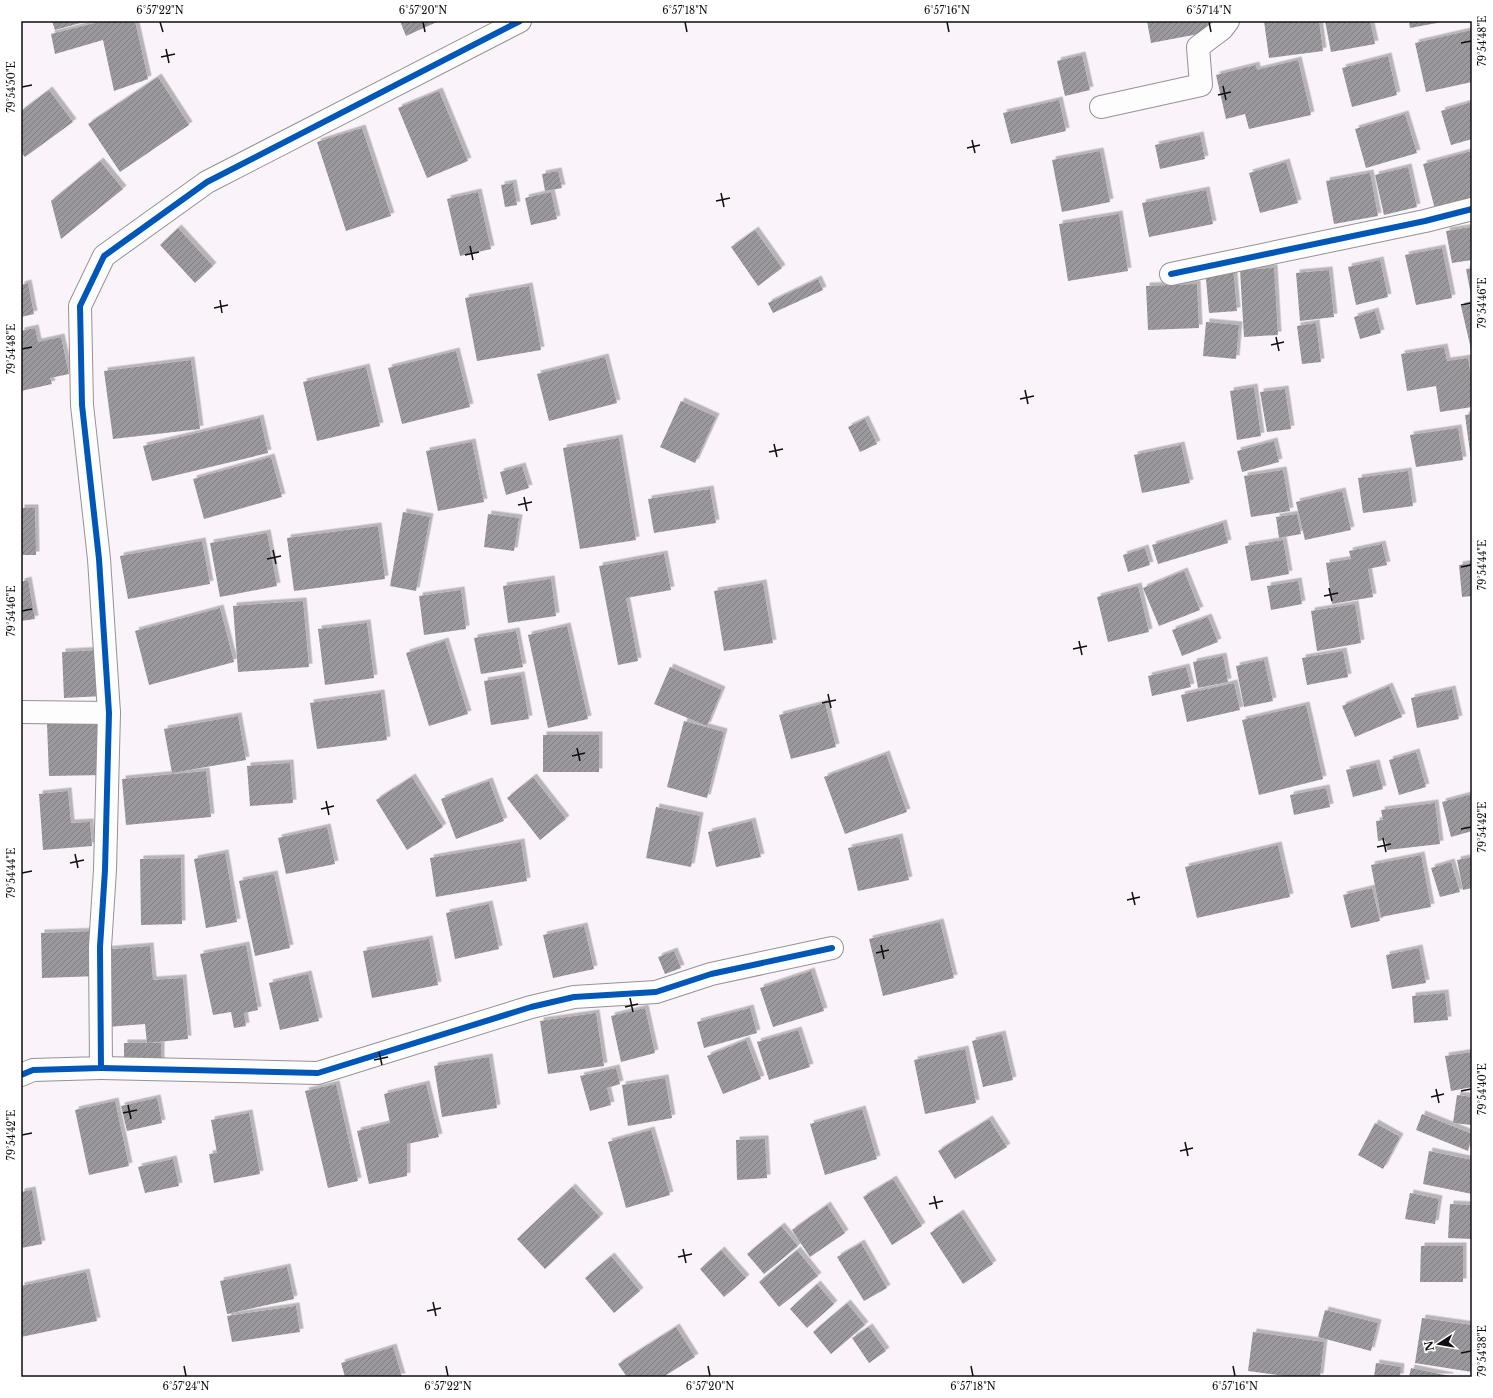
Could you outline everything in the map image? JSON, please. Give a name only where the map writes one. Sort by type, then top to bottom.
[{"type":"street","points":[[101,1068],[100,947],[105,870],[109,713],[99,559],[82,405],[80,306],[104,256],[207,182],[520,21]]},
{"type":"street","points":[[1101,107],[1201,85],[1198,47],[1222,29],[1228,21]]},
{"type":"street","points":[[1171,274],[1417,223],[1472,209]]},
{"type":"street","points":[[21,712],[109,713]]},
{"type":"street","points":[[21,1075],[33,1070],[101,1068],[318,1073],[531,1007],[574,997],[656,992],[711,974],[832,948]]},
{"type":"building","points":[[52,21],[88,21],[55,30]]},
{"type":"building","points":[[103,21],[135,21],[148,79],[114,91],[103,40],[55,54],[51,34]]},
{"type":"building","points":[[400,21],[439,21],[406,36]]},
{"type":"building","points":[[1147,21],[1207,21],[1209,32],[1151,43]]},
{"type":"building","points":[[1264,21],[1319,21],[1323,51],[1269,58]]},
{"type":"building","points":[[1325,21],[1370,21],[1375,44],[1331,52]]},
{"type":"building","points":[[1409,21],[1442,21],[1442,22],[1410,28]]},
{"type":"building","points":[[1472,30],[1472,82],[1426,92],[1415,43]]},
{"type":"building","points":[[1082,55],[1090,90],[1065,96],[1057,61]]},
{"type":"building","points":[[1388,56],[1397,95],[1352,107],[1342,68]]},
{"type":"building","points":[[1298,60],[1311,115],[1249,129],[1245,114],[1226,119],[1216,75],[1256,65],[1257,70]]},
{"type":"building","points":[[158,77],[189,125],[120,172],[88,124]]},
{"type":"building","points":[[49,90],[73,122],[25,157],[21,152],[21,111]]},
{"type":"building","points":[[439,91],[468,161],[427,178],[398,108]]},
{"type":"building","points":[[1059,100],[1066,131],[1011,144],[1003,113]]},
{"type":"building","points":[[1472,102],[1472,139],[1451,145],[1441,111]]},
{"type":"building","points":[[1405,114],[1417,153],[1366,168],[1355,129]]},
{"type":"building","points":[[362,128],[391,216],[346,231],[317,142]]},
{"type":"building","points":[[1200,135],[1205,159],[1160,169],[1155,145]]},
{"type":"building","points":[[1100,151],[1110,202],[1062,212],[1052,160]]},
{"type":"building","points":[[1472,151],[1472,199],[1435,209],[1423,164]]},
{"type":"building","points":[[100,161],[123,189],[61,239],[51,201]]},
{"type":"building","points":[[1286,162],[1298,203],[1260,213],[1249,173]]},
{"type":"building","points":[[1408,167],[1417,207],[1384,215],[1375,175]]},
{"type":"building","points":[[558,171],[562,188],[545,191],[542,174]]},
{"type":"building","points":[[1370,173],[1378,216],[1334,224],[1326,181]]},
{"type":"building","points":[[513,183],[517,205],[505,207],[501,185]]},
{"type":"building","points":[[1206,190],[1213,224],[1149,237],[1142,203]]},
{"type":"building","points":[[478,192],[491,249],[460,256],[447,199]]},
{"type":"building","points":[[551,192],[557,219],[531,225],[525,198]]},
{"type":"building","points":[[1119,214],[1128,271],[1068,281],[1059,224]]},
{"type":"building","points":[[1472,227],[1472,260],[1452,263],[1446,231]]},
{"type":"building","points":[[178,228],[213,266],[195,283],[160,245]]},
{"type":"building","points":[[755,230],[782,268],[758,286],[731,247]]},
{"type":"building","points":[[1442,248],[1452,298],[1416,305],[1405,255]]},
{"type":"building","points":[[1380,260],[1388,297],[1356,305],[1348,267]]},
{"type":"building","points":[[1233,266],[1237,311],[1209,313],[1205,268]]},
{"type":"building","points":[[1274,268],[1278,335],[1244,337],[1240,270]]},
{"type":"building","points":[[1472,268],[1472,295],[1471,295],[1466,269]]},
{"type":"building","points":[[1329,270],[1334,317],[1300,321],[1296,273]]},
{"type":"building","points":[[818,279],[823,290],[773,313],[768,303]]},
{"type":"building","points":[[28,283],[34,314],[21,317],[21,285]]},
{"type":"building","points":[[1197,284],[1199,328],[1148,330],[1146,286]]},
{"type":"building","points":[[529,286],[541,350],[477,361],[465,298]]},
{"type":"building","points":[[1472,304],[1472,349],[1471,349],[1461,306]]},
{"type":"building","points":[[1375,311],[1381,333],[1360,339],[1354,317]]},
{"type":"building","points":[[1206,322],[1239,325],[1236,359],[1203,356]]},
{"type":"building","points":[[1316,323],[1321,362],[1302,364],[1297,326]]},
{"type":"building","points":[[35,328],[38,342],[61,337],[69,374],[50,378],[52,384],[21,391],[21,331]]},
{"type":"building","points":[[1444,347],[1447,361],[1468,358],[1472,383],[1472,407],[1440,412],[1436,386],[1407,391],[1401,354]]},
{"type":"building","points":[[456,351],[470,407],[402,424],[388,368]]},
{"type":"building","points":[[605,357],[617,403],[549,421],[537,374]]},
{"type":"building","points":[[191,360],[200,429],[113,439],[104,371]]},
{"type":"building","points":[[366,367],[380,426],[317,441],[303,382]]},
{"type":"building","points":[[1254,387],[1261,436],[1237,440],[1230,391]]},
{"type":"building","points":[[1285,389],[1291,429],[1267,432],[1260,392]]},
{"type":"building","points":[[681,401],[716,417],[695,463],[660,447]]},
{"type":"building","points":[[1472,414],[1472,460],[1471,460],[1465,415]]},
{"type":"building","points":[[260,418],[268,453],[152,481],[143,446]]},
{"type":"building","points":[[865,419],[877,444],[860,452],[848,427]]},
{"type":"building","points":[[1458,428],[1463,460],[1416,467],[1410,435]]},
{"type":"building","points":[[619,438],[636,540],[580,549],[563,448]]},
{"type":"building","points":[[1274,441],[1279,462],[1242,472],[1237,451]]},
{"type":"building","points":[[472,442],[484,502],[438,511],[426,451]]},
{"type":"building","points":[[1181,445],[1190,483],[1142,493],[1134,455]]},
{"type":"building","points":[[271,457],[282,497],[204,519],[193,479]]},
{"type":"building","points":[[522,466],[529,488],[506,495],[500,472]]},
{"type":"building","points":[[1283,470],[1290,511],[1251,517],[1244,476]]},
{"type":"building","points":[[1408,471],[1413,506],[1363,513],[1358,478]]},
{"type":"building","points":[[710,489],[716,523],[654,533],[648,499]]},
{"type":"building","points":[[1342,491],[1351,530],[1305,540],[1296,502]]},
{"type":"building","points":[[21,508],[35,508],[36,555],[21,555]]},
{"type":"building","points":[[403,512],[430,517],[416,591],[390,586]]},
{"type":"building","points":[[488,514],[519,518],[514,551],[484,547]]},
{"type":"building","points":[[1297,514],[1301,534],[1279,538],[1276,517]]},
{"type":"building","points":[[1223,523],[1228,543],[1158,564],[1152,545]]},
{"type":"building","points":[[378,526],[385,579],[294,591],[287,538]]},
{"type":"building","points":[[267,533],[277,586],[220,597],[210,543]]},
{"type":"building","points":[[1283,540],[1289,574],[1251,581],[1245,546]]},
{"type":"building","points":[[202,541],[210,584],[128,599],[120,556]]},
{"type":"building","points":[[1382,544],[1387,565],[1368,569],[1373,597],[1332,604],[1326,563],[1351,559],[1349,551]]},
{"type":"building","points":[[1145,548],[1150,565],[1128,572],[1123,555]]},
{"type":"building","points":[[664,554],[671,590],[626,598],[638,661],[618,665],[599,566]]},
{"type":"building","points":[[1472,563],[1472,596],[1462,597],[1459,565]]},
{"type":"building","points":[[1184,571],[1200,610],[1159,626],[1143,588]]},
{"type":"building","points":[[551,579],[556,616],[508,623],[503,586]]},
{"type":"building","points":[[28,580],[35,619],[21,621],[21,582]]},
{"type":"building","points":[[1298,581],[1302,604],[1271,610],[1267,586]]},
{"type":"building","points":[[763,583],[773,643],[724,651],[714,591]]},
{"type":"building","points":[[1138,586],[1149,632],[1108,642],[1097,597]]},
{"type":"building","points":[[461,590],[466,629],[424,635],[419,596]]},
{"type":"building","points":[[303,601],[309,667],[238,672],[233,606]]},
{"type":"building","points":[[1355,604],[1361,643],[1317,651],[1311,611]]},
{"type":"building","points":[[220,608],[234,662],[149,685],[135,631]]},
{"type":"building","points":[[1208,617],[1218,642],[1182,656],[1172,630]]},
{"type":"building","points":[[367,623],[374,678],[325,685],[318,629]]},
{"type":"building","points":[[567,626],[588,719],[548,728],[528,635]]},
{"type":"building","points":[[516,631],[523,667],[481,674],[474,638]]},
{"type":"building","points":[[445,641],[468,714],[429,726],[406,653]]},
{"type":"building","points":[[100,650],[103,696],[64,698],[62,652]]},
{"type":"building","points":[[1343,651],[1348,677],[1307,685],[1302,658]]},
{"type":"building","points":[[1223,656],[1228,682],[1198,688],[1193,662]]},
{"type":"building","points":[[1264,660],[1273,701],[1244,707],[1236,666]]},
{"type":"building","points":[[670,667],[722,690],[707,726],[654,704]]},
{"type":"building","points":[[1186,667],[1191,687],[1152,696],[1148,676]]},
{"type":"building","points":[[521,675],[529,719],[491,725],[484,681]]},
{"type":"building","points":[[1234,683],[1240,710],[1187,722],[1181,695]]},
{"type":"building","points":[[1389,686],[1402,717],[1355,737],[1342,706]]},
{"type":"building","points":[[1452,689],[1459,719],[1417,728],[1411,698]]},
{"type":"building","points":[[381,693],[387,740],[317,749],[310,703]]},
{"type":"building","points":[[825,703],[836,747],[791,759],[779,715]]},
{"type":"building","points":[[1306,705],[1323,779],[1259,795],[1242,720]]},
{"type":"building","points":[[238,716],[246,760],[172,773],[164,729]]},
{"type":"building","points":[[684,721],[724,732],[707,798],[667,787]]},
{"type":"building","points":[[104,722],[105,775],[49,776],[47,724]]},
{"type":"building","points":[[543,735],[599,735],[599,772],[543,772]]},
{"type":"building","points":[[1416,752],[1426,787],[1399,795],[1389,760]]},
{"type":"building","points":[[886,754],[907,812],[845,834],[824,777]]},
{"type":"building","points":[[290,763],[293,803],[250,806],[247,766]]},
{"type":"building","points":[[1376,763],[1383,789],[1353,797],[1346,770]]},
{"type":"building","points":[[206,771],[211,817],[126,825],[122,779]]},
{"type":"building","points":[[412,777],[443,827],[407,850],[376,800]]},
{"type":"building","points":[[533,777],[566,819],[540,840],[507,798]]},
{"type":"building","points":[[489,781],[504,821],[456,839],[441,799]]},
{"type":"building","points":[[1326,788],[1330,807],[1294,815],[1290,795]]},
{"type":"building","points":[[68,791],[71,823],[90,822],[92,846],[43,850],[39,794]]},
{"type":"building","points":[[1472,794],[1472,831],[1451,837],[1442,802]]},
{"type":"building","points":[[1435,803],[1440,844],[1387,850],[1385,840],[1378,841],[1376,821],[1383,820],[1381,810]]},
{"type":"building","points":[[656,807],[700,816],[691,867],[646,858]]},
{"type":"building","points":[[752,821],[761,857],[716,867],[708,832]]},
{"type":"building","points":[[327,827],[335,864],[286,874],[278,838]]},
{"type":"building","points":[[899,837],[909,880],[858,891],[848,848]]},
{"type":"building","points":[[521,842],[527,881],[436,897],[430,858]]},
{"type":"building","points":[[1278,845],[1290,897],[1197,918],[1185,867]]},
{"type":"building","points":[[225,853],[237,922],[206,928],[194,859]]},
{"type":"building","points":[[1421,855],[1431,907],[1381,917],[1371,865]]},
{"type":"building","points":[[1472,857],[1472,888],[1463,890],[1457,860]]},
{"type":"building","points":[[181,858],[182,924],[141,925],[140,859]]},
{"type":"building","points":[[1451,862],[1460,892],[1440,897],[1431,868]]},
{"type":"building","points":[[274,874],[290,948],[255,956],[239,881]]},
{"type":"building","points":[[1372,888],[1380,921],[1351,928],[1343,895]]},
{"type":"building","points":[[489,904],[499,949],[455,959],[446,913]]},
{"type":"building","points":[[940,922],[954,978],[883,996],[869,939]]},
{"type":"building","points":[[584,926],[594,969],[553,978],[543,935]]},
{"type":"building","points":[[97,931],[99,976],[42,978],[41,933]]},
{"type":"building","points":[[429,939],[438,985],[372,998],[363,951]]},
{"type":"building","points":[[246,945],[258,1010],[244,1013],[246,1026],[234,1028],[231,1012],[213,1015],[200,954]]},
{"type":"building","points":[[150,946],[153,980],[183,978],[188,1039],[147,1043],[145,1024],[107,1027],[101,950]]},
{"type":"building","points":[[1419,948],[1426,983],[1392,989],[1386,955]]},
{"type":"building","points":[[674,951],[681,968],[665,974],[658,957]]},
{"type":"building","points":[[811,971],[824,1011],[773,1027],[760,988]]},
{"type":"building","points":[[308,974],[319,1021],[280,1030],[269,983]]},
{"type":"building","points":[[1445,993],[1448,1020],[1414,1023],[1412,996]]},
{"type":"building","points":[[645,1008],[655,1053],[621,1062],[611,1016]]},
{"type":"building","points":[[750,1008],[757,1033],[704,1048],[697,1022]]},
{"type":"building","points":[[596,1013],[604,1066],[548,1074],[540,1021]]},
{"type":"building","points":[[798,1030],[810,1067],[769,1080],[757,1042]]},
{"type":"building","points":[[1002,1034],[1013,1080],[983,1087],[972,1041]]},
{"type":"building","points":[[746,1040],[761,1079],[723,1094],[707,1056]]},
{"type":"building","points":[[124,1043],[161,1043],[161,1066],[124,1067]]},
{"type":"building","points":[[965,1049],[976,1103],[925,1114],[914,1060]]},
{"type":"building","points":[[1472,1052],[1472,1087],[1451,1091],[1445,1056]]},
{"type":"building","points":[[489,1057],[497,1108],[442,1117],[434,1066]]},
{"type":"building","points":[[616,1068],[620,1084],[607,1088],[611,1105],[590,1111],[580,1076]]},
{"type":"building","points":[[665,1078],[672,1118],[628,1126],[622,1085]]},
{"type":"building","points":[[336,1084],[358,1181],[328,1188],[305,1091]]},
{"type":"building","points":[[426,1084],[439,1137],[407,1144],[407,1176],[369,1184],[357,1131],[390,1123],[384,1094]]},
{"type":"building","points":[[1457,1095],[1472,1097],[1472,1125],[1453,1123]]},
{"type":"building","points":[[157,1098],[162,1123],[127,1131],[121,1106]]},
{"type":"building","points":[[115,1101],[129,1166],[89,1175],[75,1110]]},
{"type":"building","points":[[862,1109],[877,1159],[825,1175],[810,1124]]},
{"type":"building","points":[[249,1113],[260,1174],[214,1183],[209,1154],[217,1153],[211,1120]]},
{"type":"building","points":[[1422,1114],[1472,1134],[1468,1151],[1416,1130]]},
{"type":"building","points":[[989,1119],[1007,1147],[955,1179],[938,1151]]},
{"type":"building","points":[[1375,1123],[1400,1137],[1383,1169],[1358,1155]]},
{"type":"building","points":[[651,1130],[670,1195],[626,1208],[608,1142]]},
{"type":"building","points":[[765,1139],[767,1178],[737,1180],[736,1140]]},
{"type":"building","points":[[1429,1151],[1472,1160],[1472,1194],[1423,1184]]},
{"type":"building","points":[[173,1159],[179,1186],[145,1193],[138,1167]]},
{"type":"building","points":[[893,1179],[922,1226],[892,1245],[863,1197]]},
{"type":"building","points":[[572,1187],[600,1217],[545,1269],[517,1239]]},
{"type":"building","points":[[32,1190],[42,1244],[21,1248],[21,1192]]},
{"type":"building","points":[[1410,1193],[1439,1199],[1435,1224],[1405,1219]]},
{"type":"building","points":[[1450,1204],[1472,1205],[1472,1239],[1448,1238]]},
{"type":"building","points":[[827,1205],[845,1233],[810,1257],[792,1230]]},
{"type":"building","points":[[960,1213],[993,1264],[963,1284],[930,1233]]},
{"type":"building","points":[[781,1226],[798,1246],[764,1274],[747,1254]]},
{"type":"building","points":[[861,1243],[887,1288],[864,1301],[837,1257]]},
{"type":"building","points":[[1421,1246],[1463,1246],[1463,1282],[1420,1282]]},
{"type":"building","points":[[721,1250],[746,1278],[724,1297],[700,1269]]},
{"type":"building","points":[[797,1250],[818,1276],[779,1307],[759,1282]]},
{"type":"building","points":[[611,1256],[640,1291],[614,1313],[585,1278]]},
{"type":"building","points":[[287,1267],[294,1299],[227,1314],[220,1281]]},
{"type":"building","points":[[86,1272],[97,1321],[21,1337],[21,1286]]},
{"type":"building","points":[[817,1284],[834,1304],[807,1328],[790,1309]]},
{"type":"building","points":[[847,1303],[865,1325],[831,1354],[813,1332]]},
{"type":"building","points":[[296,1306],[300,1332],[232,1342],[227,1316]]},
{"type":"building","points":[[1325,1310],[1378,1323],[1371,1351],[1318,1337]]},
{"type":"building","points":[[1422,1318],[1472,1325],[1472,1372],[1415,1363]]},
{"type":"building","points":[[676,1327],[695,1357],[663,1377],[627,1377],[618,1364]]},
{"type":"building","points":[[869,1327],[886,1351],[869,1363],[852,1338]]},
{"type":"building","points":[[1253,1332],[1324,1342],[1320,1377],[1293,1377],[1248,1371]]},
{"type":"building","points":[[393,1347],[402,1377],[345,1377],[341,1363]]},
{"type":"building","points":[[1376,1363],[1401,1367],[1400,1377],[1374,1377]]},
{"type":"building","points":[[1411,1368],[1450,1376],[1450,1377],[1409,1377]]},
{"type":"cycle path","points":[[21,1075],[33,1070],[101,1068],[100,947],[105,870],[109,713],[99,559],[82,405],[80,306],[104,256],[207,182],[520,21]]},
{"type":"cycle path","points":[[1171,274],[1425,221],[1472,209]]},
{"type":"cycle path","points":[[101,1068],[318,1073],[531,1007],[574,997],[656,992],[711,974],[832,948]]}]
